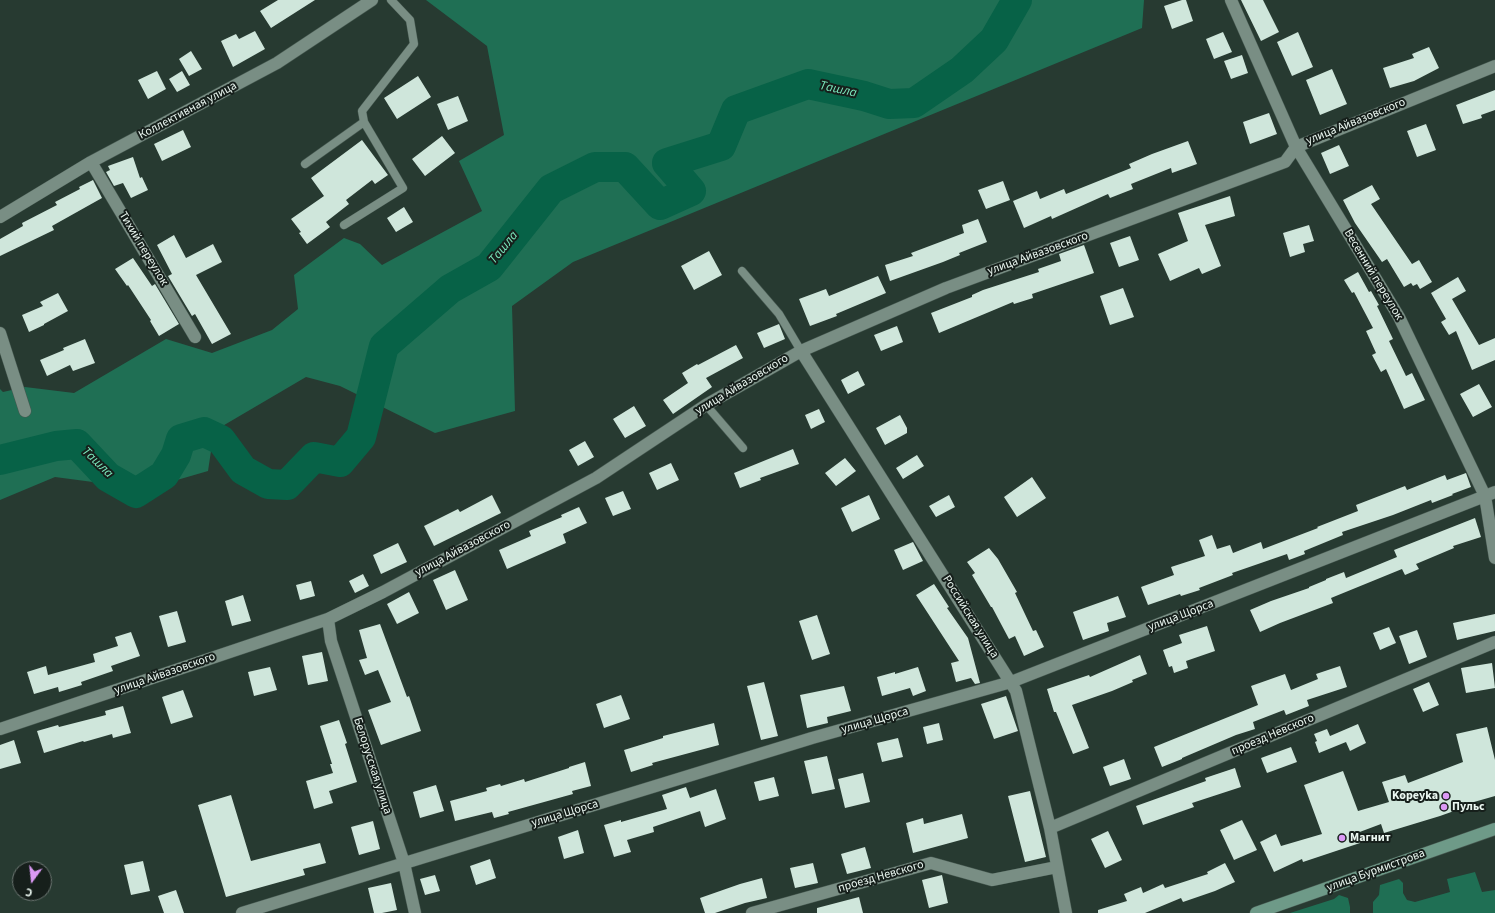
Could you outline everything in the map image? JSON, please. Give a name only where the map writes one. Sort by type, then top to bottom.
[{"type":"street","name":"Коллективная улица","points":[[0,217],[91,162],[277,63],[372,0]]},
{"type":"street","name":"Весенний переулок","points":[[1230,0],[1296,147],[1399,317],[1490,494],[1495,558]]},
{"type":"street","name":"улица Айвазовского","points":[[0,729],[328,619],[383,592],[596,478],[706,405],[800,351],[946,288],[1285,162],[1296,147],[1495,66]]},
{"type":"street","name":"Тихий переулок","points":[[91,162],[195,337]]},
{"type":"street","points":[[0,333],[25,410]]},
{"type":"street","name":"Российская улица","points":[[800,351],[1016,691],[1050,828],[1066,913]]},
{"type":"street","name":"улица Щорса","points":[[242,913],[812,738],[1011,682],[1490,494]]},
{"type":"street","name":"Белорусская улица","points":[[328,619],[331,641],[404,863],[415,913]]},
{"type":"street","name":"проезд Невского","points":[[1050,828],[1495,642]]},
{"type":"street","name":"улица Бурмистрова","points":[[1256,913],[1495,829]]},
{"type":"street","name":"проезд Невского","points":[[752,913],[931,863],[992,880],[1057,868]]},
{"type":"lane","points":[[344,224],[403,188],[364,122],[362,111],[414,44],[410,20],[391,0]]},
{"type":"lane","points":[[305,164],[364,122]]},
{"type":"lane","points":[[742,271],[779,314],[800,351]]},
{"type":"lane","points":[[706,405],[743,448]]},
{"type":"green space","points":[[426,0],[1144,0],[1142,28],[573,262],[512,306],[515,411],[435,433],[340,386],[306,377],[214,431],[208,471],[146,489],[55,477],[0,500],[0,389],[3,392],[25,387],[74,393],[166,339],[212,353],[272,330],[298,309],[294,275],[344,238],[360,244],[382,265],[482,211],[459,161],[504,135],[487,46]]},
{"type":"green space","points":[[1475,872],[1482,892],[1495,890],[1495,913],[1373,913],[1373,902],[1379,895],[1380,885],[1399,879],[1403,883],[1403,893],[1407,900],[1415,902],[1450,892],[1447,879]]},
{"type":"green space","points":[[1339,895],[1348,898],[1350,913],[1290,913],[1334,899]]},
{"type":"building","points":[[278,0],[315,0],[271,28],[260,11]]},
{"type":"building","points":[[1186,0],[1193,21],[1172,29],[1164,6]]},
{"type":"building","points":[[1241,0],[1263,0],[1279,32],[1261,41]]},
{"type":"building","points":[[255,31],[265,49],[233,67],[221,41],[236,34],[239,39]]},
{"type":"building","points":[[1223,32],[1232,52],[1214,59],[1206,39]]},
{"type":"building","points":[[1298,32],[1313,67],[1292,76],[1277,42]]},
{"type":"building","points":[[1429,47],[1439,68],[1414,81],[1390,88],[1383,68],[1414,58],[1412,54]]},
{"type":"building","points":[[191,51],[202,69],[189,76],[179,59]]},
{"type":"building","points":[[1242,55],[1248,73],[1231,79],[1224,61]]},
{"type":"building","points":[[1332,69],[1347,104],[1320,115],[1306,80]]},
{"type":"building","points":[[157,71],[166,89],[148,99],[138,80]]},
{"type":"building","points":[[182,71],[190,85],[177,92],[169,79]]},
{"type":"building","points":[[418,76],[431,97],[397,119],[384,98]]},
{"type":"building","points":[[1495,90],[1495,110],[1481,115],[1482,118],[1463,124],[1456,105]]},
{"type":"building","points":[[458,96],[468,121],[448,130],[437,104]]},
{"type":"building","points":[[1269,113],[1277,134],[1250,144],[1243,122]]},
{"type":"building","points":[[1426,124],[1436,150],[1417,157],[1407,131]]},
{"type":"building","points":[[183,130],[191,147],[162,161],[154,144]]},
{"type":"building","points":[[442,136],[455,153],[425,176],[412,159]]},
{"type":"building","points":[[362,140],[388,175],[375,184],[372,180],[346,200],[349,204],[326,222],[330,227],[307,244],[299,233],[301,232],[291,219],[324,196],[311,178]]},
{"type":"building","points":[[1188,141],[1197,164],[1172,173],[1171,168],[1131,184],[1133,189],[1110,198],[1108,194],[1052,219],[1051,216],[1024,228],[1013,201],[1037,191],[1040,199],[1064,189],[1066,194],[1131,168],[1129,164],[1152,154]]},
{"type":"building","points":[[1339,145],[1349,166],[1330,174],[1321,153]]},
{"type":"building","points":[[133,157],[140,178],[142,177],[148,190],[131,198],[123,183],[114,186],[106,172],[110,170],[108,166]]},
{"type":"building","points":[[93,180],[102,198],[52,226],[54,230],[0,256],[0,239],[23,226],[22,223],[57,205],[55,202],[80,189],[79,187]]},
{"type":"building","points":[[1003,181],[1010,200],[986,209],[978,190]]},
{"type":"building","points":[[1372,185],[1380,199],[1371,204],[1412,264],[1419,260],[1432,282],[1420,289],[1417,284],[1413,286],[1411,283],[1404,287],[1387,259],[1382,262],[1355,223],[1343,200]]},
{"type":"building","points":[[1230,196],[1235,216],[1205,225],[1221,266],[1202,274],[1199,268],[1170,281],[1158,254],[1188,241],[1178,213]]},
{"type":"building","points":[[404,207],[413,222],[396,232],[387,218]]},
{"type":"building","points":[[978,219],[987,242],[959,253],[960,255],[943,262],[890,281],[885,265],[913,256],[911,253],[964,233],[962,225]]},
{"type":"building","points":[[1309,225],[1314,241],[1303,244],[1305,252],[1290,257],[1283,233]]},
{"type":"building","points":[[174,235],[186,258],[213,244],[222,262],[196,275],[231,334],[212,344],[195,314],[192,316],[168,276],[172,274],[157,245]]},
{"type":"building","points":[[1130,236],[1139,260],[1119,267],[1110,243]]},
{"type":"building","points":[[1084,245],[1094,273],[1032,294],[1033,298],[1014,304],[1013,302],[939,333],[931,313],[972,297],[972,295],[983,290],[1039,272],[1038,269],[1061,261],[1059,254]]},
{"type":"building","points":[[709,251],[722,275],[694,290],[681,266]]},
{"type":"building","points":[[133,258],[152,286],[155,284],[179,324],[159,336],[150,321],[151,320],[128,285],[127,286],[115,269]]},
{"type":"building","points":[[1358,272],[1369,292],[1371,291],[1379,305],[1377,306],[1393,339],[1389,341],[1406,376],[1412,373],[1425,400],[1404,409],[1386,369],[1381,372],[1372,355],[1376,353],[1366,331],[1373,328],[1354,292],[1352,293],[1344,280]]},
{"type":"building","points":[[878,276],[886,293],[836,314],[837,316],[810,326],[799,299],[826,289],[829,296]]},
{"type":"building","points":[[1458,277],[1466,291],[1452,299],[1479,345],[1495,338],[1495,360],[1472,370],[1456,331],[1449,335],[1441,322],[1446,319],[1431,293]]},
{"type":"building","points":[[1123,288],[1134,317],[1110,325],[1100,296]]},
{"type":"building","points":[[58,293],[68,311],[29,332],[22,315],[43,306],[40,302]]},
{"type":"building","points":[[779,324],[785,339],[764,348],[757,333]]},
{"type":"building","points":[[897,326],[903,342],[881,351],[874,335]]},
{"type":"building","points":[[85,339],[95,363],[73,371],[70,365],[47,376],[40,360]]},
{"type":"building","points":[[736,345],[743,358],[706,378],[712,387],[673,414],[663,400],[688,383],[682,373]]},
{"type":"building","points":[[858,371],[865,385],[848,394],[841,380]]},
{"type":"building","points":[[1479,384],[1492,407],[1473,417],[1460,394]]},
{"type":"building","points":[[634,406],[646,426],[625,438],[613,419]]},
{"type":"building","points":[[819,409],[825,422],[811,429],[805,415]]},
{"type":"building","points":[[900,415],[907,428],[907,433],[885,445],[876,428]]},
{"type":"building","points":[[585,441],[594,457],[578,466],[569,450]]},
{"type":"building","points":[[793,449],[799,464],[760,478],[761,480],[740,488],[734,473]]},
{"type":"building","points":[[917,455],[924,466],[903,479],[896,468]]},
{"type":"building","points":[[845,458],[856,471],[836,486],[825,473]]},
{"type":"building","points":[[671,463],[679,480],[657,490],[649,473]]},
{"type":"building","points":[[1466,473],[1471,487],[1432,503],[1431,500],[1393,515],[1342,532],[1343,535],[1304,551],[1305,554],[1289,560],[1287,554],[1232,573],[1233,575],[1199,588],[1200,590],[1181,596],[1180,594],[1148,605],[1141,587],[1174,575],[1171,567],[1205,556],[1199,540],[1212,535],[1217,549],[1230,545],[1233,553],[1261,542],[1263,549],[1358,511],[1356,505],[1405,486],[1407,490],[1445,475],[1447,480]]},
{"type":"building","points":[[1032,477],[1046,498],[1017,517],[1004,497]]},
{"type":"building","points":[[623,491],[631,509],[613,516],[605,498]]},
{"type":"building","points":[[492,495],[501,513],[434,546],[424,526],[458,509],[460,512]]},
{"type":"building","points":[[869,495],[880,519],[852,532],[841,508]]},
{"type":"building","points":[[949,495],[955,507],[936,517],[929,506]]},
{"type":"building","points":[[579,507],[587,523],[563,534],[566,543],[507,569],[499,550],[531,536],[529,531],[562,517],[561,515]]},
{"type":"building","points":[[1475,518],[1481,537],[1453,546],[1454,548],[1416,564],[1419,569],[1405,575],[1402,569],[1331,598],[1333,603],[1260,632],[1250,610],[1309,588],[1344,572],[1346,578],[1397,557],[1394,550]]},
{"type":"building","points":[[913,542],[923,561],[903,570],[894,550]]},
{"type":"building","points":[[398,543],[407,562],[381,574],[373,555]]},
{"type":"building","points":[[989,548],[998,559],[1017,592],[1015,593],[1033,631],[1036,630],[1044,647],[1024,656],[1015,636],[1009,639],[992,607],[972,575],[975,573],[967,562]]},
{"type":"building","points":[[455,570],[468,600],[446,610],[433,580]]},
{"type":"building","points":[[363,574],[369,586],[355,593],[349,581]]},
{"type":"building","points":[[311,581],[315,596],[300,600],[296,585]]},
{"type":"building","points":[[934,584],[949,607],[947,608],[968,638],[980,683],[975,684],[971,678],[956,682],[951,663],[959,661],[916,595]]},
{"type":"building","points":[[409,592],[419,613],[397,624],[387,604]]},
{"type":"building","points":[[243,595],[251,621],[232,626],[225,601]]},
{"type":"building","points":[[1118,596],[1126,617],[1107,623],[1109,631],[1083,640],[1073,612]]},
{"type":"building","points":[[177,611],[186,642],[168,647],[159,616]]},
{"type":"building","points":[[1495,614],[1495,631],[1457,640],[1453,623]]},
{"type":"building","points":[[817,615],[830,654],[812,660],[799,621]]},
{"type":"building","points":[[380,624],[407,697],[409,696],[421,731],[381,745],[368,710],[391,702],[378,670],[365,675],[359,660],[367,658],[359,630]]},
{"type":"building","points":[[1207,626],[1215,651],[1186,661],[1188,668],[1174,673],[1172,666],[1169,667],[1163,650],[1182,643],[1179,635]]},
{"type":"building","points":[[1389,627],[1396,643],[1380,650],[1373,633]]},
{"type":"building","points":[[1417,630],[1427,657],[1409,664],[1399,636]]},
{"type":"building","points":[[131,632],[140,656],[111,666],[113,671],[81,682],[82,685],[59,692],[58,687],[34,694],[27,672],[46,666],[48,675],[95,662],[93,654],[118,646],[115,637]]},
{"type":"building","points":[[322,652],[328,681],[308,685],[302,656]]},
{"type":"building","points":[[1140,655],[1147,674],[1112,691],[1072,705],[1089,748],[1073,754],[1056,712],[1054,712],[1047,689],[1089,675],[1090,677]]},
{"type":"building","points":[[1492,663],[1495,688],[1466,693],[1461,668]]},
{"type":"building","points":[[1340,666],[1347,687],[1307,700],[1309,706],[1286,715],[1284,710],[1253,722],[1255,729],[1236,735],[1162,767],[1154,747],[1258,705],[1251,686],[1285,674],[1291,690],[1318,679],[1316,674]]},
{"type":"building","points":[[270,667],[277,690],[254,696],[248,672]]},
{"type":"building","points":[[918,667],[926,691],[913,696],[910,688],[882,696],[877,677],[895,672],[895,674]]},
{"type":"building","points":[[764,682],[778,736],[761,740],[747,686]]},
{"type":"building","points":[[1429,682],[1439,705],[1423,712],[1413,689]]},
{"type":"building","points":[[844,686],[851,711],[827,717],[828,723],[807,728],[800,695]]},
{"type":"building","points":[[183,690],[193,717],[171,724],[162,697]]},
{"type":"building","points":[[621,695],[630,719],[604,728],[596,704]]},
{"type":"building","points":[[1006,696],[1018,731],[994,739],[981,704]]},
{"type":"building","points":[[123,706],[131,733],[113,738],[112,734],[44,753],[37,731],[106,715],[105,711]]},
{"type":"building","points":[[339,720],[347,743],[345,744],[357,782],[329,791],[333,803],[314,809],[306,781],[333,773],[330,764],[332,764],[320,726]]},
{"type":"building","points":[[714,723],[719,745],[652,763],[653,765],[631,772],[624,750],[663,738],[663,736]]},
{"type":"building","points":[[939,723],[943,740],[927,744],[923,727]]},
{"type":"building","points":[[1358,724],[1366,743],[1350,751],[1346,742],[1319,753],[1314,734],[1327,729],[1330,736]]},
{"type":"building","points":[[1487,727],[1495,760],[1495,796],[1467,804],[1468,806],[1440,816],[1384,833],[1381,824],[1357,833],[1360,843],[1303,862],[1302,859],[1274,872],[1260,842],[1276,834],[1281,846],[1322,834],[1304,785],[1343,771],[1358,811],[1389,802],[1382,782],[1405,775],[1408,783],[1463,762],[1456,734]]},
{"type":"building","points":[[898,738],[903,757],[882,762],[877,743]]},
{"type":"building","points":[[14,740],[21,763],[0,769],[0,745]]},
{"type":"building","points":[[1291,747],[1297,762],[1267,773],[1261,758]]},
{"type":"building","points":[[827,756],[835,789],[812,794],[804,761]]},
{"type":"building","points":[[1124,759],[1131,779],[1110,786],[1103,767]]},
{"type":"building","points":[[585,762],[591,786],[572,791],[573,794],[508,812],[509,814],[494,818],[492,812],[455,821],[450,801],[487,791],[486,788],[500,784],[501,786],[524,779],[525,782]]},
{"type":"building","points":[[1235,768],[1241,787],[1192,803],[1194,807],[1143,825],[1136,806],[1206,781],[1205,778]]},
{"type":"building","points":[[863,773],[870,802],[845,808],[838,779]]},
{"type":"building","points":[[774,777],[779,796],[759,801],[754,782]]},
{"type":"building","points":[[436,785],[444,811],[420,818],[413,792]]},
{"type":"building","points":[[686,787],[690,798],[716,789],[726,819],[705,827],[700,811],[653,827],[654,832],[627,840],[631,852],[614,857],[604,825],[621,820],[621,822],[667,809],[662,795]]},
{"type":"building","points":[[1030,791],[1046,857],[1025,862],[1008,796]]},
{"type":"building","points":[[231,795],[251,861],[320,843],[326,863],[303,869],[305,875],[226,897],[198,805]]},
{"type":"building","points":[[962,814],[968,838],[913,853],[906,823],[923,818],[924,824]]},
{"type":"building","points":[[1242,820],[1257,850],[1234,860],[1220,830]]},
{"type":"building","points":[[373,821],[380,849],[359,855],[351,827]]},
{"type":"building","points":[[578,830],[584,853],[564,859],[558,837]]},
{"type":"building","points":[[1108,831],[1122,860],[1105,868],[1091,839]]},
{"type":"building","points":[[865,847],[871,868],[847,874],[841,854]]},
{"type":"building","points":[[490,859],[496,878],[476,885],[470,866]]},
{"type":"building","points":[[143,861],[150,891],[131,895],[124,865]]},
{"type":"building","points":[[813,863],[818,883],[795,888],[790,868]]},
{"type":"building","points":[[1225,863],[1235,882],[1215,891],[1183,902],[1181,898],[1145,913],[1098,913],[1098,910],[1127,901],[1124,894],[1141,887],[1143,893],[1163,884],[1165,888],[1208,874],[1207,872]]},
{"type":"building","points":[[435,875],[440,891],[425,895],[420,879]]},
{"type":"building","points":[[942,875],[948,903],[929,908],[922,880]]},
{"type":"building","points":[[762,878],[767,898],[745,903],[715,913],[705,913],[700,898]]},
{"type":"building","points":[[391,883],[397,910],[374,913],[368,888]]},
{"type":"building","points":[[176,890],[184,913],[164,913],[158,896]]},
{"type":"building","points":[[859,897],[863,913],[817,913],[817,908]]},
{"type":"waterway","name":"Ташла","points":[[0,460],[56,446],[77,444],[108,477],[136,493],[164,475],[176,455],[181,439],[204,432],[221,440],[243,470],[268,484],[287,485],[314,457],[340,462],[361,437],[384,346],[450,289],[489,267],[551,189],[595,167],[625,167],[660,205],[691,191],[667,163],[721,146],[736,110],[808,84],[864,96],[889,104],[914,103],[962,70],[994,40],[1017,0]]},
{"type":"place","name":"Kopeyka","points":[[1446,796]]},
{"type":"place","name":"Пульс","points":[[1444,807]]},
{"type":"place","name":"Магнит","points":[[1342,838]]}]
